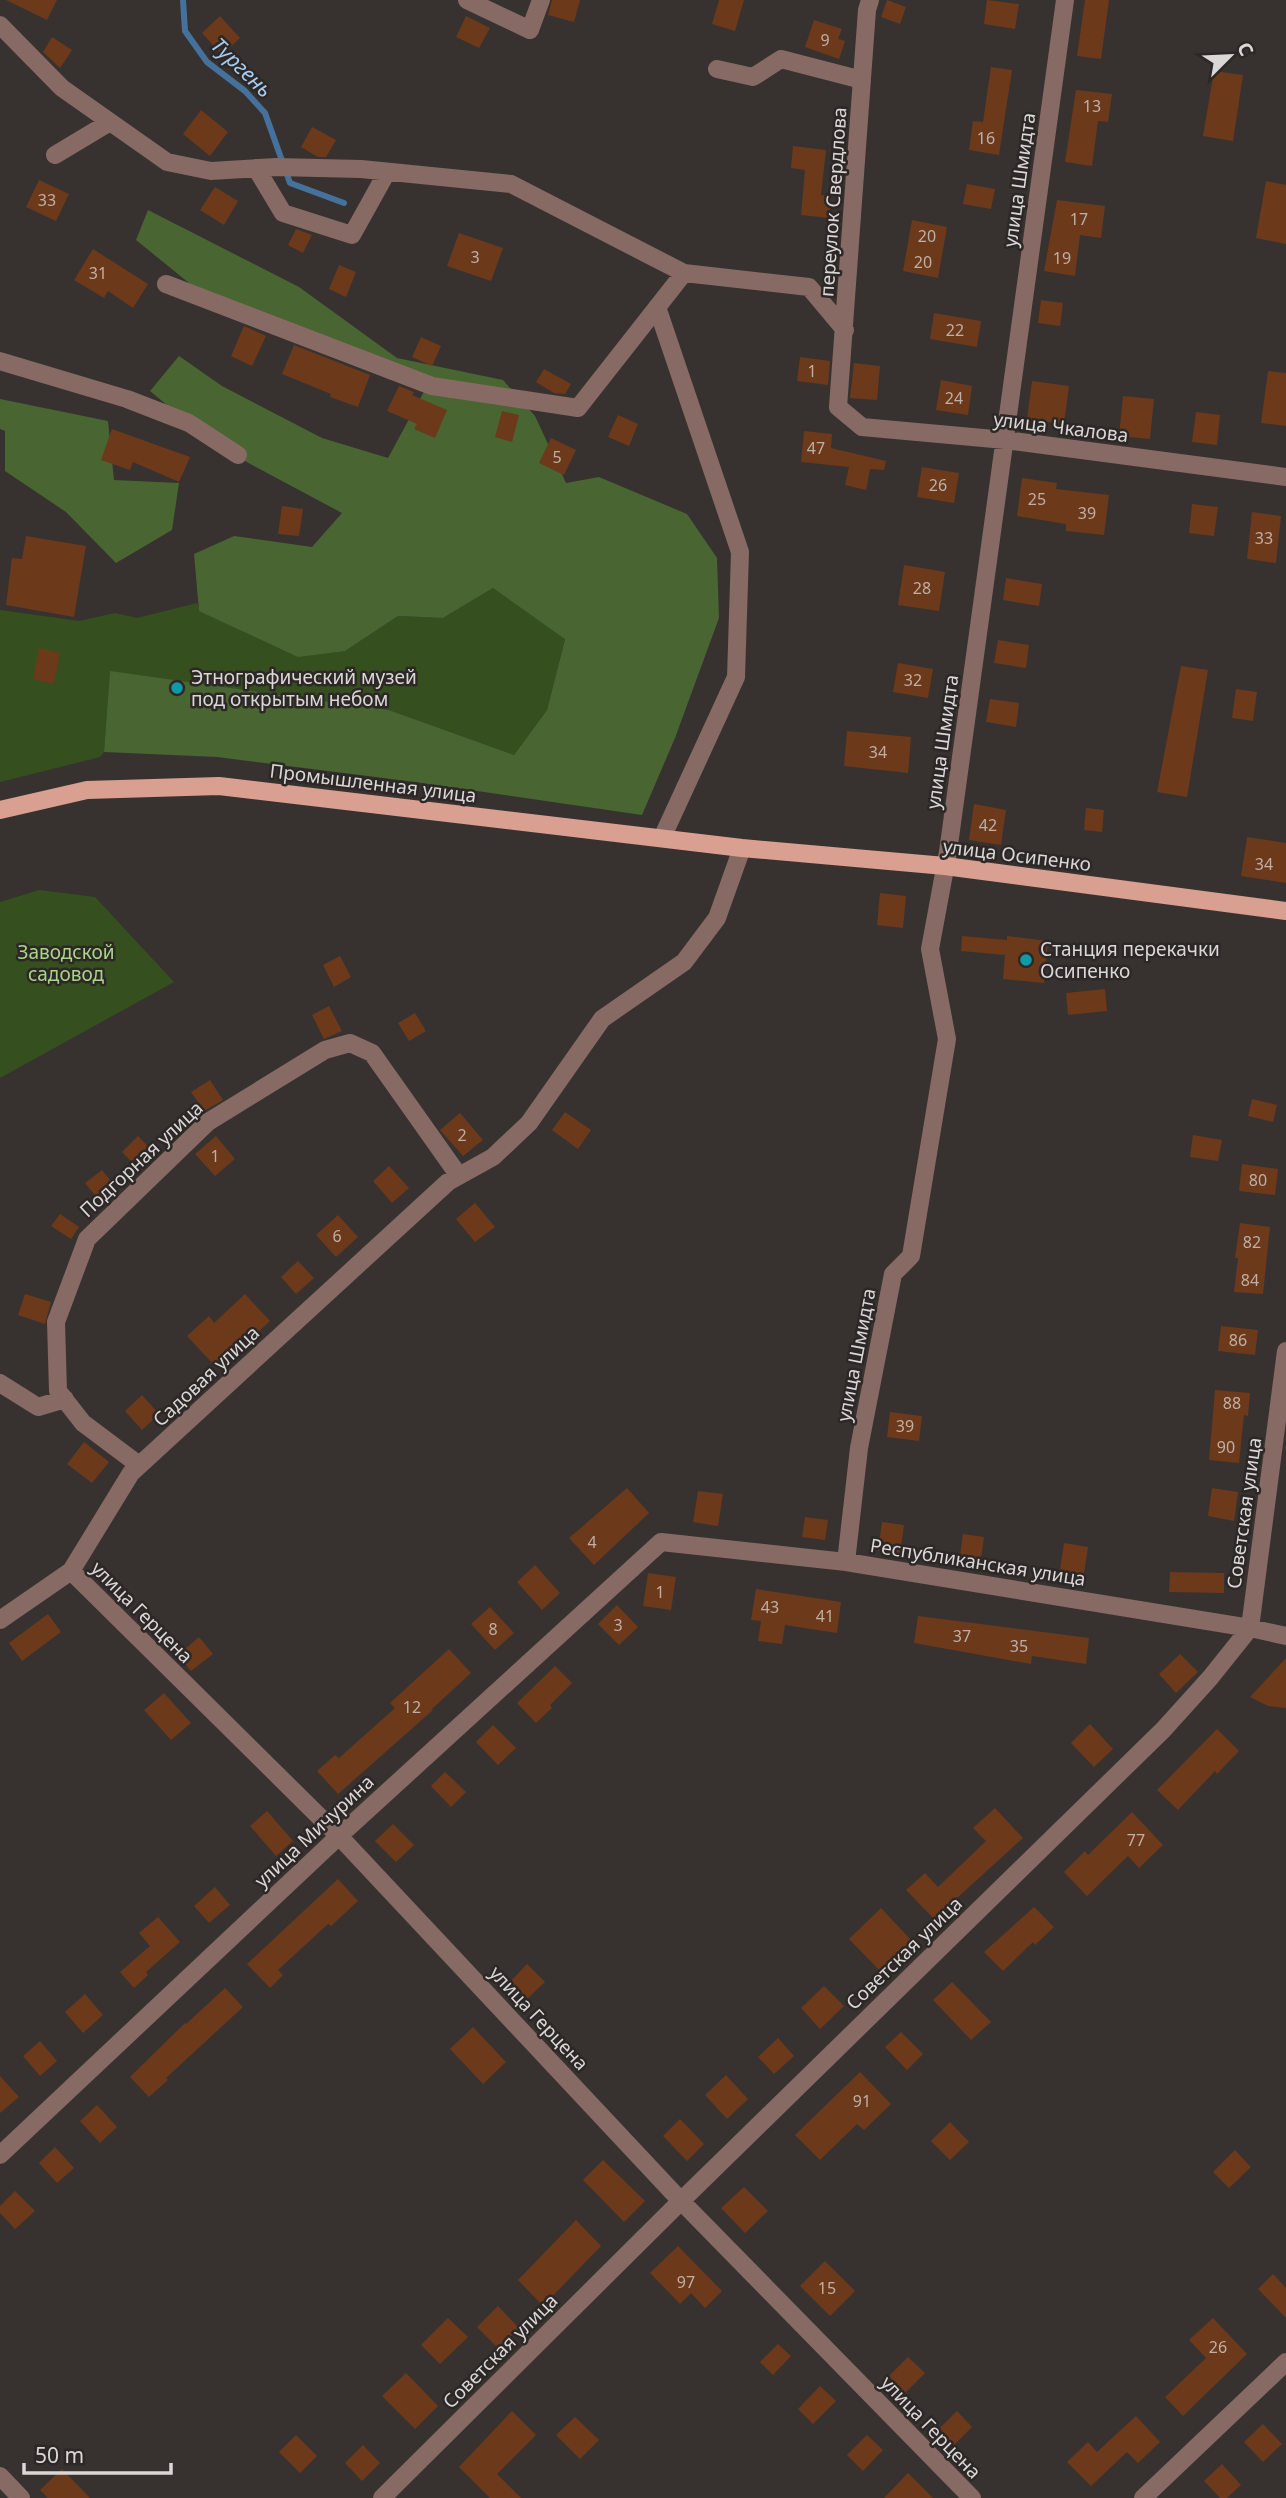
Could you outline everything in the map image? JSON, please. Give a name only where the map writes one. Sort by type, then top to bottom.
[{"type":"main road","name":"Промышленная улица","points":[[0,810],[87,790],[219,786],[743,848]]},
{"type":"main road","name":"улица Осипенко","points":[[743,848],[945,866],[1286,911]]},
{"type":"street","points":[[467,0],[530,30],[541,0]]},
{"type":"street","name":"переулок Свердлова","points":[[838,408],[867,10],[870,0]]},
{"type":"street","name":"улица Шмидта","points":[[846,1562],[859,1448],[893,1274],[911,1256],[947,1039],[930,949],[945,866],[1065,0]]},
{"type":"street","points":[[0,25],[62,88],[167,162],[211,171],[283,167],[387,172],[511,184],[684,273],[809,287],[845,330]]},
{"type":"street","points":[[717,69],[753,77],[781,59],[862,79]]},
{"type":"street","points":[[55,155],[110,122]]},
{"type":"street","points":[[256,168],[283,213],[352,235],[387,172]]},
{"type":"street","points":[[166,284],[432,386],[578,408],[684,273]]},
{"type":"street","points":[[657,307],[740,552],[736,677],[662,838]]},
{"type":"street","points":[[0,361],[127,399],[189,423],[238,454]]},
{"type":"street","name":"улица Чкалова","points":[[838,408],[862,427],[1005,440],[1286,477]]},
{"type":"street","name":"Садовая улица","points":[[0,1620],[71,1572],[131,1473],[139,1465],[448,1182],[493,1157],[529,1123],[602,1019],[684,962],[717,918],[743,848]]},
{"type":"street","name":"Подгорная улица","points":[[139,1465],[83,1423],[58,1391],[56,1322],[88,1238],[208,1122],[325,1050],[350,1043],[372,1053],[459,1176]]},
{"type":"street","name":"Советская улица","points":[[382,2498],[681,2201],[1163,1730],[1250,1628],[1278,1476],[1286,1351]]},
{"type":"street","points":[[0,1383],[38,1407],[65,1399]]},
{"type":"street","name":"Республиканская улица","points":[[661,1542],[846,1562],[1286,1636]]},
{"type":"street","name":"улица Мичурина","points":[[0,2155],[339,1836],[661,1542]]},
{"type":"street","name":"улица Герцена","points":[[71,1572],[339,1836],[681,2201],[972,2498]]},
{"type":"street","points":[[1143,2498],[1286,2362]]},
{"type":"street","points":[[0,2476],[21,2498]]},
{"type":"green space","points":[[148,210],[299,287],[397,358],[503,380],[535,416],[566,483],[599,477],[687,514],[717,558],[719,618],[675,738],[642,815],[217,757],[104,752],[110,671],[389,710],[514,755],[547,710],[565,639],[493,588],[443,618],[398,616],[345,651],[298,657],[199,611],[194,554],[234,536],[312,547],[342,513],[215,445],[150,391],[179,356],[222,386],[322,438],[388,458],[427,386],[205,296],[136,240]]},
{"type":"green space","points":[[0,399],[108,421],[114,480],[179,483],[172,530],[116,563],[66,512],[5,471],[5,431],[0,429]]},
{"type":"green space","points":[[493,588],[565,638],[547,710],[514,755],[389,710],[110,672],[104,752],[100,757],[0,782],[0,610],[79,621],[115,613],[137,618],[197,603],[200,611],[345,651],[398,616],[443,618]]},
{"type":"green space","name":"Заводской садовод","points":[[39,890],[95,897],[174,982],[0,1078],[0,902]]},
{"type":"building","points":[[6,0],[57,0],[47,20]]},
{"type":"building","points":[[552,0],[580,0],[574,22],[548,15]]},
{"type":"building","points":[[719,0],[744,0],[735,31],[712,24]]},
{"type":"building","points":[[887,0],[906,7],[900,24],[881,17]]},
{"type":"building","points":[[987,0],[1019,4],[1015,29],[984,24]]},
{"type":"building","points":[[1085,0],[1109,0],[1101,59],[1077,56]]},
{"type":"building","points":[[220,16],[240,38],[222,55],[202,33]]},
{"type":"building","points":[[466,16],[490,28],[479,48],[456,37]]},
{"type":"building","points":[[814,20],[842,29],[838,39],[845,41],[839,59],[805,47]]},
{"type":"building","points":[[52,37],[72,50],[60,68],[43,52]]},
{"type":"building","points":[[991,67],[1012,70],[999,155],[969,150],[973,121],[983,122]]},
{"type":"building","points":[[1214,71],[1243,75],[1233,141],[1203,136]]},
{"type":"building","points":[[1076,90],[1112,94],[1108,122],[1098,121],[1092,166],[1065,162]]},
{"type":"building","points":[[201,110],[228,132],[210,156],[183,134]]},
{"type":"building","points":[[312,127],[336,140],[326,157],[318,157],[301,147]]},
{"type":"building","points":[[793,146],[826,150],[821,195],[831,196],[829,218],[801,215],[805,170],[791,168]]},
{"type":"building","points":[[39,180],[69,194],[56,221],[26,207]]},
{"type":"building","points":[[1266,181],[1286,185],[1286,244],[1256,238]]},
{"type":"building","points":[[967,184],[995,189],[991,209],[963,204]]},
{"type":"building","points":[[215,187],[238,201],[224,225],[200,210]]},
{"type":"building","points":[[1057,200],[1105,206],[1101,238],[1080,235],[1075,276],[1044,271]]},
{"type":"building","points":[[912,220],[947,227],[938,278],[903,271]]},
{"type":"building","points":[[296,229],[312,235],[303,253],[288,245]]},
{"type":"building","points":[[459,233],[503,248],[491,281],[447,266]]},
{"type":"building","points":[[93,249],[148,284],[133,308],[108,291],[104,298],[74,280]]},
{"type":"building","points":[[339,265],[356,272],[346,297],[329,289]]},
{"type":"building","points":[[1041,300],[1063,303],[1060,326],[1038,323]]},
{"type":"building","points":[[934,313],[981,321],[977,347],[930,339]]},
{"type":"building","points":[[244,326],[266,336],[252,366],[231,356]]},
{"type":"building","points":[[421,337],[441,346],[432,366],[412,357]]},
{"type":"building","points":[[294,345],[370,375],[358,407],[282,374]]},
{"type":"building","points":[[800,357],[830,361],[828,385],[797,381]]},
{"type":"building","points":[[854,363],[880,366],[877,400],[850,398]]},
{"type":"building","points":[[544,369],[571,384],[565,394],[554,393],[536,382]]},
{"type":"building","points":[[1268,371],[1286,373],[1286,426],[1261,423]]},
{"type":"building","points":[[941,380],[972,386],[968,415],[936,410]]},
{"type":"building","points":[[1032,381],[1069,386],[1064,424],[1027,419]]},
{"type":"building","points":[[399,386],[414,392],[412,395],[447,410],[435,438],[414,429],[417,424],[387,411]]},
{"type":"building","points":[[1123,396],[1154,399],[1150,439],[1119,436]]},
{"type":"building","points":[[502,411],[519,415],[512,442],[495,437]]},
{"type":"building","points":[[1196,412],[1220,415],[1217,445],[1192,442]]},
{"type":"building","points":[[618,415],[638,424],[629,446],[608,437]]},
{"type":"building","points":[[112,429],[190,457],[179,482],[133,462],[130,470],[101,460]]},
{"type":"building","points":[[804,431],[832,434],[831,448],[886,461],[884,470],[870,469],[866,490],[845,485],[849,467],[801,462]]},
{"type":"building","points":[[551,438],[576,450],[564,475],[539,463]]},
{"type":"building","points":[[922,467],[959,473],[954,503],[917,497]]},
{"type":"building","points":[[1022,478],[1057,483],[1056,489],[1109,495],[1104,535],[1066,531],[1066,524],[1017,516]]},
{"type":"building","points":[[1192,504],[1218,507],[1214,536],[1189,533]]},
{"type":"building","points":[[282,506],[303,509],[299,536],[278,534]]},
{"type":"building","points":[[1252,512],[1281,516],[1276,563],[1247,559]]},
{"type":"building","points":[[26,536],[86,546],[74,617],[6,605],[12,558],[22,559]]},
{"type":"building","points":[[904,565],[945,572],[939,611],[898,605]]},
{"type":"building","points":[[1006,578],[1042,584],[1039,606],[1003,600]]},
{"type":"building","points":[[998,640],[1029,645],[1026,668],[994,663]]},
{"type":"building","points":[[39,648],[60,653],[54,684],[33,679]]},
{"type":"building","points":[[898,663],[933,669],[928,698],[893,692]]},
{"type":"building","points":[[1181,666],[1208,670],[1187,797],[1157,792]]},
{"type":"building","points":[[1236,689],[1257,692],[1253,721],[1232,718]]},
{"type":"building","points":[[990,699],[1019,703],[1016,727],[986,722]]},
{"type":"building","points":[[847,731],[911,737],[908,773],[844,766]]},
{"type":"building","points":[[974,804],[1006,810],[1001,845],[969,840]]},
{"type":"building","points":[[1086,808],[1104,810],[1102,832],[1084,830]]},
{"type":"building","points":[[1247,837],[1286,843],[1286,883],[1241,876]]},
{"type":"building","points":[[880,893],[906,896],[903,928],[877,925]]},
{"type":"building","name":"Станция перекачки Осипенко","points":[[962,936],[1007,940],[1007,936],[1048,941],[1044,983],[1003,979],[1005,955],[961,951]]},
{"type":"building","points":[[340,956],[351,977],[334,987],[323,965]]},
{"type":"building","points":[[1105,989],[1107,1011],[1068,1015],[1066,993]]},
{"type":"building","points":[[329,1006],[342,1031],[324,1039],[312,1015]]},
{"type":"building","points":[[415,1013],[426,1031],[409,1041],[398,1023]]},
{"type":"building","points":[[210,1080],[223,1100],[204,1111],[191,1092]]},
{"type":"building","points":[[1252,1099],[1277,1105],[1273,1122],[1248,1116]]},
{"type":"building","points":[[565,1112],[591,1130],[578,1149],[552,1130]]},
{"type":"building","points":[[460,1113],[483,1140],[463,1156],[440,1130]]},
{"type":"building","points":[[1193,1135],[1222,1140],[1218,1161],[1190,1157]]},
{"type":"building","points":[[138,1136],[157,1156],[141,1171],[122,1152]]},
{"type":"building","points":[[216,1136],[235,1159],[215,1176],[195,1154]]},
{"type":"building","points":[[1242,1164],[1278,1169],[1275,1195],[1239,1191]]},
{"type":"building","points":[[389,1166],[409,1188],[392,1203],[373,1181]]},
{"type":"building","points":[[102,1170],[118,1190],[102,1204],[85,1183]]},
{"type":"building","points":[[475,1203],[495,1227],[475,1242],[456,1219]]},
{"type":"building","points":[[60,1214],[79,1227],[71,1239],[51,1226]]},
{"type":"building","points":[[338,1215],[358,1237],[336,1257],[316,1235]]},
{"type":"building","points":[[1240,1223],[1270,1227],[1263,1294],[1234,1292]]},
{"type":"building","points":[[298,1261],[314,1278],[296,1294],[281,1277]]},
{"type":"building","points":[[25,1294],[51,1302],[45,1324],[18,1315]]},
{"type":"building","points":[[245,1294],[270,1321],[252,1338],[248,1333],[214,1365],[187,1336],[209,1316],[214,1323]]},
{"type":"building","points":[[1221,1326],[1258,1330],[1255,1355],[1218,1351]]},
{"type":"building","points":[[1215,1390],[1250,1393],[1248,1416],[1244,1415],[1239,1463],[1209,1460]]},
{"type":"building","points":[[142,1395],[159,1414],[142,1430],[125,1411]]},
{"type":"building","points":[[890,1412],[922,1416],[919,1441],[887,1437]]},
{"type":"building","points":[[84,1442],[109,1462],[92,1483],[67,1464]]},
{"type":"building","points":[[627,1488],[649,1513],[594,1565],[569,1538]]},
{"type":"building","points":[[1212,1488],[1238,1492],[1234,1521],[1208,1516]]},
{"type":"building","points":[[698,1491],[723,1494],[718,1526],[693,1522]]},
{"type":"building","points":[[805,1517],[828,1520],[825,1540],[802,1537]]},
{"type":"building","points":[[882,1522],[904,1525],[900,1554],[878,1551]]},
{"type":"building","points":[[963,1534],[984,1537],[980,1566],[959,1563]]},
{"type":"building","points":[[1064,1543],[1088,1547],[1083,1580],[1059,1577]]},
{"type":"building","points":[[535,1565],[560,1593],[542,1610],[517,1582]]},
{"type":"building","points":[[1170,1572],[1224,1573],[1224,1593],[1169,1592]]},
{"type":"building","points":[[648,1573],[676,1577],[671,1610],[643,1606]]},
{"type":"building","points":[[756,1589],[841,1602],[837,1633],[785,1625],[782,1644],[758,1641],[761,1621],[751,1620]]},
{"type":"building","points":[[617,1605],[638,1627],[619,1645],[598,1624]]},
{"type":"building","points":[[490,1607],[514,1633],[495,1650],[471,1624]]},
{"type":"building","points":[[48,1614],[61,1632],[22,1661],[9,1643]]},
{"type":"building","points":[[918,1616],[1089,1638],[1086,1664],[1032,1656],[1031,1664],[914,1643]]},
{"type":"building","points":[[199,1637],[213,1654],[191,1671],[178,1655]]},
{"type":"building","points":[[449,1649],[471,1673],[338,1794],[317,1771],[335,1755],[339,1758],[395,1708],[390,1703]]},
{"type":"building","points":[[1180,1654],[1198,1672],[1176,1693],[1159,1674]]},
{"type":"building","points":[[1286,1658],[1286,1708],[1268,1706],[1250,1697]]},
{"type":"building","points":[[555,1666],[572,1683],[536,1723],[517,1703]]},
{"type":"building","points":[[164,1693],[191,1723],[171,1740],[144,1710]]},
{"type":"building","points":[[1090,1724],[1113,1749],[1094,1767],[1071,1743]]},
{"type":"building","points":[[493,1725],[516,1748],[498,1765],[476,1742]]},
{"type":"building","points":[[1217,1729],[1239,1751],[1217,1774],[1215,1771],[1178,1810],[1157,1790]]},
{"type":"building","points":[[445,1772],[466,1792],[451,1807],[431,1786]]},
{"type":"building","points":[[995,1808],[1023,1838],[934,1919],[906,1890],[925,1873],[938,1887],[986,1841],[973,1828]]},
{"type":"building","points":[[267,1811],[293,1841],[276,1856],[250,1826]]},
{"type":"building","points":[[1132,1812],[1163,1845],[1139,1868],[1128,1856],[1087,1896],[1064,1872],[1085,1851],[1088,1855]]},
{"type":"building","points":[[393,1824],[414,1845],[396,1862],[375,1841]]},
{"type":"building","points":[[338,1879],[358,1901],[331,1926],[328,1924],[278,1970],[283,1975],[270,1988],[247,1964]]},
{"type":"building","points":[[215,1887],[230,1905],[209,1923],[194,1906]]},
{"type":"building","points":[[1034,1907],[1054,1927],[1035,1945],[1033,1942],[1003,1971],[984,1952]]},
{"type":"building","points":[[881,1908],[912,1941],[880,1971],[849,1939]]},
{"type":"building","points":[[158,1917],[180,1942],[146,1972],[148,1975],[134,1988],[120,1972],[150,1946],[139,1933]]},
{"type":"building","points":[[527,1964],[545,1982],[525,2001],[508,1984]]},
{"type":"building","points":[[952,1982],[991,2022],[971,2040],[933,2000]]},
{"type":"building","points":[[824,1986],[844,2006],[820,2029],[801,2008]]},
{"type":"building","points":[[225,1988],[243,2007],[149,2097],[130,2077]]},
{"type":"building","points":[[85,1994],[103,2015],[83,2033],[65,2012]]},
{"type":"building","points":[[473,2027],[506,2062],[483,2084],[450,2049]]},
{"type":"building","points":[[901,2032],[923,2054],[907,2070],[885,2047]]},
{"type":"building","points":[[778,2038],[794,2056],[774,2074],[758,2057]]},
{"type":"building","points":[[40,2041],[57,2061],[40,2076],[23,2056]]},
{"type":"building","points":[[860,2072],[891,2104],[864,2130],[857,2124],[820,2160],[795,2135]]},
{"type":"building","points":[[726,2075],[748,2099],[727,2119],[705,2095]]},
{"type":"building","points":[[0,2076],[19,2097],[0,2113]]},
{"type":"building","points":[[97,2105],[117,2127],[100,2143],[80,2121]]},
{"type":"building","points":[[680,2119],[704,2144],[687,2161],[663,2136]]},
{"type":"building","points":[[950,2122],[969,2142],[950,2160],[931,2141]]},
{"type":"building","points":[[55,2147],[74,2168],[57,2183],[39,2163]]},
{"type":"building","points":[[1235,2150],[1251,2167],[1229,2188],[1213,2172]]},
{"type":"building","points":[[603,2160],[645,2201],[624,2222],[583,2180]]},
{"type":"building","points":[[744,2187],[768,2211],[745,2233],[721,2208]]},
{"type":"building","points":[[15,2191],[35,2211],[15,2229],[0,2213],[0,2206]]},
{"type":"building","points":[[576,2220],[601,2246],[543,2306],[518,2280]]},
{"type":"building","points":[[678,2246],[722,2291],[705,2308],[691,2293],[680,2304],[650,2273]]},
{"type":"building","points":[[825,2261],[855,2291],[830,2316],[800,2286]]},
{"type":"building","points":[[1273,2274],[1286,2288],[1286,2318],[1258,2289]]},
{"type":"building","points":[[498,2306],[519,2328],[499,2349],[477,2327]]},
{"type":"building","points":[[448,2318],[468,2337],[440,2364],[421,2345]]},
{"type":"building","points":[[1213,2318],[1247,2354],[1183,2416],[1165,2397],[1206,2358],[1189,2340]]},
{"type":"building","points":[[778,2344],[791,2356],[773,2375],[760,2362]]},
{"type":"building","points":[[908,2357],[925,2373],[905,2393],[889,2376]]},
{"type":"building","points":[[406,2373],[438,2406],[415,2429],[382,2396]]},
{"type":"building","points":[[820,2386],[836,2401],[813,2424],[798,2409]]},
{"type":"building","points":[[512,2411],[536,2435],[497,2474],[521,2498],[490,2498],[459,2467]]},
{"type":"building","points":[[957,2411],[972,2427],[953,2446],[938,2430]]},
{"type":"building","points":[[1136,2416],[1160,2442],[1138,2463],[1127,2452],[1091,2486],[1067,2462],[1088,2442],[1097,2452]]},
{"type":"building","points":[[575,2417],[599,2440],[580,2459],[556,2435]]},
{"type":"building","points":[[1263,2424],[1282,2444],[1263,2462],[1244,2442]]},
{"type":"building","points":[[296,2435],[317,2456],[300,2473],[279,2452]]},
{"type":"building","points":[[867,2435],[883,2450],[863,2471],[847,2455]]},
{"type":"building","points":[[363,2445],[380,2463],[362,2481],[345,2463]]},
{"type":"building","points":[[1222,2464],[1241,2485],[1227,2498],[1220,2498],[1204,2481]]},
{"type":"building","points":[[62,2469],[90,2498],[48,2498],[40,2490]]},
{"type":"building","points":[[908,2473],[933,2498],[884,2498]]},
{"type":"waterway","name":"Тургень","points":[[183,0],[185,31],[207,62],[245,91],[265,113],[290,183],[344,203]]},
{"type":"place","name":"Этнографический музей под открытым небом","points":[[177,688]]},
{"type":"place","name":"Станция перекачки Осипенко","points":[[1026,960]]}]
